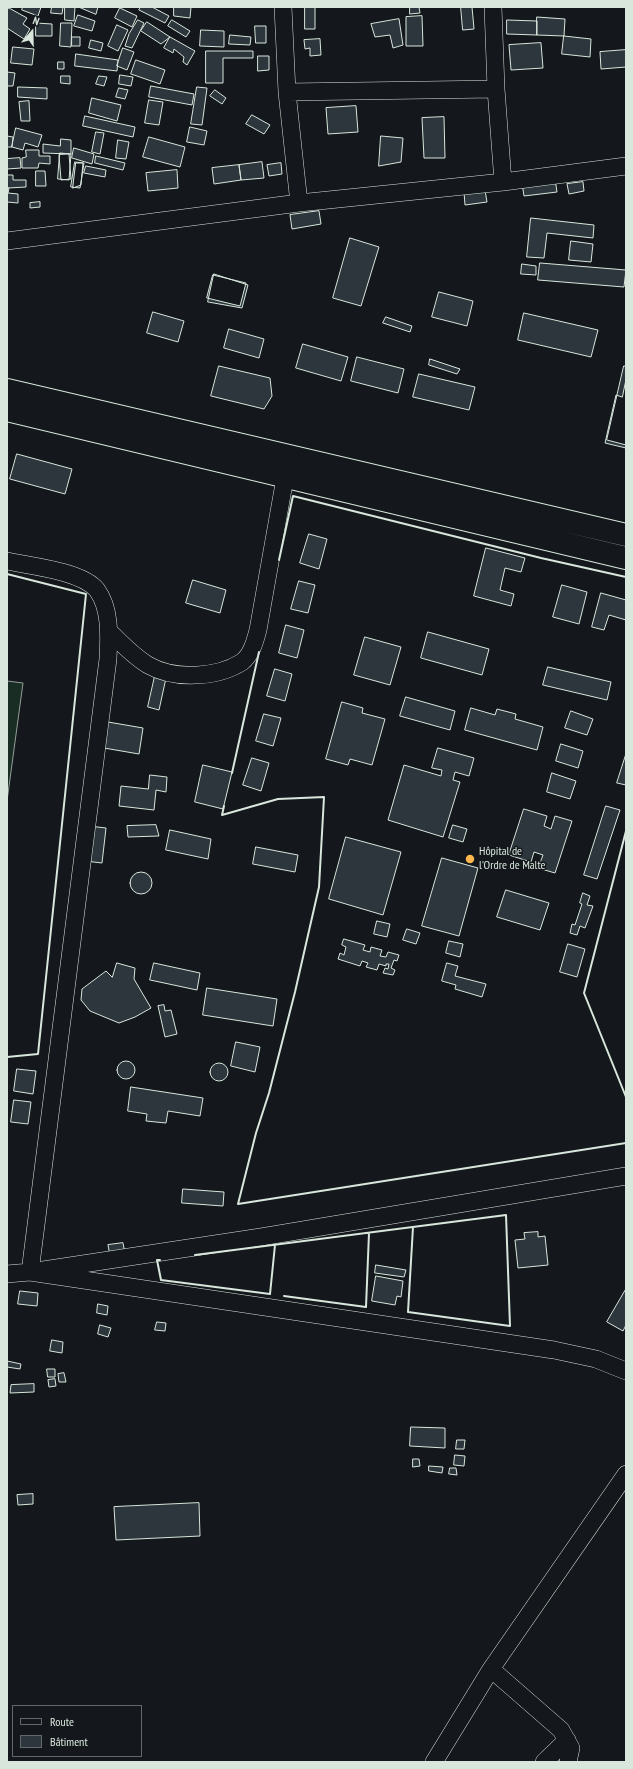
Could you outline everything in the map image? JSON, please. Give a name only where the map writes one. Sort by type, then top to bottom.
[{"type":"main road","points":[[7,390],[626,535]]},
{"type":"main road","points":[[7,410],[285,478],[626,558]]},
{"type":"street","points":[[283,7],[287,92],[299,203]]},
{"type":"street","points":[[493,7],[496,89],[503,182]]},
{"type":"street","points":[[287,92],[496,89]]},
{"type":"street","points":[[7,241],[299,203],[503,182],[626,166]]},
{"type":"street","points":[[109,631],[130,652],[149,666],[170,673],[198,675],[224,670],[242,661],[253,648],[258,630],[285,478]]},
{"type":"street","points":[[7,561],[74,576],[86,581],[96,590],[102,601],[109,631],[108,659],[30,1272]]},
{"type":"street","points":[[7,1274],[30,1272],[261,1237],[626,1176]]},
{"type":"street","points":[[30,1272],[554,1350],[596,1359],[626,1371]]},
{"type":"street","points":[[434,1762],[491,1669],[626,1474]]},
{"type":"street","points":[[491,1669],[561,1730],[571,1748],[568,1762]]},
{"type":"street","points":[[544,1762],[566,1740]]},
{"type":"green space","points":[[7,681],[23,683],[7,801]]},
{"type":"building","points":[[23,7],[41,7],[38,16],[22,10]]},
{"type":"building","points":[[52,7],[63,7],[62,14],[51,13]]},
{"type":"building","points":[[65,7],[75,7],[74,21],[65,20]]},
{"type":"building","points":[[79,7],[98,7],[96,14]]},
{"type":"building","points":[[141,7],[152,7],[169,16],[165,23],[139,10]]},
{"type":"building","points":[[174,7],[191,7],[190,18],[174,16]]},
{"type":"building","points":[[305,7],[315,7],[315,29],[305,29]]},
{"type":"building","points":[[410,7],[419,7],[420,13],[410,14]]},
{"type":"building","points":[[461,7],[472,7],[474,29],[463,30]]},
{"type":"building","points":[[9,8],[27,18],[23,24],[30,29],[24,39],[7,28],[7,11]]},
{"type":"building","points":[[120,8],[137,16],[132,27],[115,18]]},
{"type":"building","points":[[78,15],[95,21],[92,31],[74,26]]},
{"type":"building","points":[[422,16],[423,46],[406,46],[406,17]]},
{"type":"building","points":[[537,17],[565,19],[564,36],[537,35]]},
{"type":"building","points":[[399,19],[403,45],[393,48],[390,35],[375,37],[371,24]]},
{"type":"building","points":[[138,20],[144,23],[132,48],[125,46],[129,34]]},
{"type":"building","points":[[172,20],[190,31],[186,37],[168,26]]},
{"type":"building","points":[[507,20],[537,21],[537,35],[507,34]]},
{"type":"building","points":[[147,22],[170,37],[161,44],[141,31]]},
{"type":"building","points":[[36,23],[52,24],[52,36],[36,36]]},
{"type":"building","points":[[61,23],[72,23],[71,47],[60,46]]},
{"type":"building","points":[[117,25],[128,30],[118,51],[108,46]]},
{"type":"building","points":[[255,26],[266,26],[266,43],[256,43]]},
{"type":"building","points":[[201,30],[224,31],[224,47],[200,46]]},
{"type":"building","points":[[230,35],[251,37],[250,45],[229,44]]},
{"type":"building","points":[[564,36],[591,39],[590,57],[562,54]]},
{"type":"building","points":[[72,37],[80,37],[80,46],[72,46]]},
{"type":"building","points":[[170,37],[195,51],[187,65],[183,62],[184,57],[174,49],[173,53],[164,48]]},
{"type":"building","points":[[320,39],[321,55],[310,56],[310,48],[305,49],[304,40]]},
{"type":"building","points":[[91,40],[103,43],[101,51],[89,48]]},
{"type":"building","points":[[541,43],[543,68],[511,70],[509,45]]},
{"type":"building","points":[[13,47],[34,49],[32,65],[11,63]]},
{"type":"building","points":[[123,48],[134,52],[127,70],[117,66]]},
{"type":"building","points":[[626,50],[626,67],[601,69],[600,52]]},
{"type":"building","points":[[206,51],[253,51],[253,58],[223,58],[223,83],[206,83]]},
{"type":"building","points":[[76,54],[118,60],[117,71],[75,66]]},
{"type":"building","points":[[258,56],[269,56],[269,70],[258,71]]},
{"type":"building","points":[[136,60],[165,70],[160,84],[131,74]]},
{"type":"building","points":[[58,62],[64,62],[64,69],[58,69]]},
{"type":"building","points":[[7,72],[15,73],[13,86],[7,86]]},
{"type":"building","points":[[120,75],[133,77],[131,86],[119,84]]},
{"type":"building","points":[[61,76],[70,76],[70,84],[61,83]]},
{"type":"building","points":[[99,76],[107,77],[104,86],[96,84]]},
{"type":"building","points":[[151,86],[194,94],[192,105],[149,97]]},
{"type":"building","points":[[18,87],[47,88],[47,99],[18,97]]},
{"type":"building","points":[[197,87],[207,88],[202,125],[191,124]]},
{"type":"building","points":[[119,88],[128,90],[125,99],[116,97]]},
{"type":"building","points":[[215,90],[226,98],[222,104],[210,96]]},
{"type":"building","points":[[92,98],[121,105],[117,121],[89,113]]},
{"type":"building","points":[[149,100],[163,102],[159,125],[145,123]]},
{"type":"building","points":[[29,101],[30,121],[21,121],[19,102]]},
{"type":"building","points":[[356,106],[358,132],[328,134],[326,108]]},
{"type":"building","points":[[252,115],[270,125],[264,134],[246,124]]},
{"type":"building","points":[[85,116],[135,127],[133,137],[83,126]]},
{"type":"building","points":[[444,117],[445,158],[424,158],[422,118]]},
{"type":"building","points":[[190,127],[207,131],[204,145],[187,142]]},
{"type":"building","points":[[16,128],[42,135],[38,147],[25,143],[23,150],[12,147]]},
{"type":"building","points":[[96,132],[104,133],[100,154],[92,152]]},
{"type":"building","points":[[7,136],[13,137],[12,147],[7,147]]},
{"type":"building","points":[[381,136],[403,138],[401,162],[379,166]]},
{"type":"building","points":[[149,137],[185,147],[180,167],[143,157]]},
{"type":"building","points":[[61,139],[71,140],[71,154],[43,153],[43,144],[60,146]]},
{"type":"building","points":[[118,140],[129,142],[126,159],[116,158]]},
{"type":"building","points":[[74,148],[94,154],[92,164],[72,158]]},
{"type":"building","points":[[26,150],[39,150],[39,156],[50,156],[50,164],[39,163],[38,168],[22,168],[22,158],[26,157]]},
{"type":"building","points":[[60,153],[71,154],[69,180],[58,179]]},
{"type":"building","points":[[69,154],[71,179],[61,180],[59,155]]},
{"type":"building","points":[[96,156],[125,163],[123,170],[95,163]]},
{"type":"building","points":[[20,158],[21,168],[7,169],[7,159]]},
{"type":"building","points":[[75,162],[84,163],[80,188],[71,187]]},
{"type":"building","points":[[262,162],[264,178],[241,180],[239,165]]},
{"type":"building","points":[[76,163],[83,163],[81,185],[73,188]]},
{"type":"building","points":[[281,163],[282,174],[269,176],[267,165]]},
{"type":"building","points":[[239,165],[241,180],[214,184],[212,168]]},
{"type":"building","points":[[86,166],[106,170],[105,177],[84,173]]},
{"type":"building","points":[[177,170],[178,188],[148,191],[146,173]]},
{"type":"building","points":[[36,171],[45,171],[46,186],[36,186]]},
{"type":"building","points":[[7,175],[13,175],[13,180],[26,180],[26,187],[8,188]]},
{"type":"building","points":[[555,179],[557,192],[524,196],[522,183]]},
{"type":"building","points":[[583,182],[584,191],[569,194],[567,184]]},
{"type":"building","points":[[7,188],[9,188],[8,193],[18,194],[18,203],[7,202]]},
{"type":"building","points":[[485,190],[487,202],[465,205],[464,192]]},
{"type":"building","points":[[40,202],[40,207],[30,208],[30,203]]},
{"type":"building","points":[[319,211],[321,224],[292,229],[290,215]]},
{"type":"building","points":[[531,218],[594,225],[593,238],[547,233],[544,258],[527,257]]},
{"type":"building","points":[[350,238],[379,247],[361,306],[333,298]]},
{"type":"building","points":[[571,241],[593,244],[591,262],[569,260]]},
{"type":"building","points":[[540,263],[626,270],[624,287],[538,280]]},
{"type":"building","points":[[522,264],[536,266],[536,275],[521,274]]},
{"type":"building","points":[[214,274],[248,285],[242,308],[208,302]]},
{"type":"building","points":[[213,275],[246,283],[240,306],[207,298]]},
{"type":"building","points":[[439,292],[473,301],[467,326],[432,317]]},
{"type":"building","points":[[153,312],[184,321],[178,342],[147,333]]},
{"type":"building","points":[[524,313],[598,330],[591,357],[518,340]]},
{"type":"building","points":[[386,317],[412,326],[410,332],[383,323]]},
{"type":"building","points":[[229,329],[264,339],[259,358],[224,348]]},
{"type":"building","points":[[303,344],[348,357],[341,381],[296,368]]},
{"type":"building","points":[[357,357],[404,369],[398,393],[351,381]]},
{"type":"building","points":[[430,359],[460,369],[457,374],[429,365]]},
{"type":"building","points":[[219,366],[270,378],[272,396],[264,409],[211,396]]},
{"type":"building","points":[[624,366],[626,366],[626,445],[607,440]]},
{"type":"building","points":[[419,374],[475,387],[469,410],[413,397]]},
{"type":"building","points":[[626,380],[626,448],[605,443],[616,395],[622,397]]},
{"type":"building","points":[[17,454],[72,469],[65,494],[10,479]]},
{"type":"building","points":[[309,534],[327,539],[319,569],[300,563]]},
{"type":"building","points":[[486,548],[525,558],[521,572],[505,568],[500,590],[514,594],[511,606],[474,596]]},
{"type":"building","points":[[193,580],[226,590],[220,613],[186,603]]},
{"type":"building","points":[[299,581],[315,585],[308,613],[291,609]]},
{"type":"building","points":[[562,585],[587,592],[579,624],[553,617]]},
{"type":"building","points":[[601,593],[626,600],[626,620],[609,615],[604,630],[592,627]]},
{"type":"building","points":[[286,625],[304,630],[297,658],[279,653]]},
{"type":"building","points":[[428,632],[489,649],[482,675],[421,658]]},
{"type":"building","points":[[365,637],[401,647],[390,685],[354,675]]},
{"type":"building","points":[[548,667],[611,682],[607,700],[543,685]]},
{"type":"building","points":[[275,669],[292,674],[285,701],[267,696]]},
{"type":"building","points":[[155,676],[166,678],[159,710],[148,707]]},
{"type":"building","points":[[406,697],[455,711],[450,730],[400,716]]},
{"type":"building","points":[[342,702],[363,708],[362,713],[385,719],[372,765],[350,759],[348,765],[326,759]]},
{"type":"building","points":[[471,708],[495,715],[497,709],[516,714],[515,719],[543,727],[537,750],[465,730]]},
{"type":"building","points":[[571,711],[593,719],[587,735],[565,728]]},
{"type":"building","points":[[264,714],[281,718],[273,746],[256,741]]},
{"type":"building","points":[[108,722],[143,728],[139,754],[104,748]]},
{"type":"building","points":[[561,744],[583,751],[578,768],[556,761]]},
{"type":"building","points":[[438,748],[474,758],[469,776],[455,772],[453,780],[460,782],[443,837],[388,820],[404,765],[441,776],[442,770],[432,768]]},
{"type":"building","points":[[626,754],[626,785],[617,783]]},
{"type":"building","points":[[252,758],[269,763],[261,791],[243,785]]},
{"type":"building","points":[[203,765],[232,772],[223,809],[195,802]]},
{"type":"building","points":[[552,773],[576,781],[570,799],[547,792]]},
{"type":"building","points":[[150,775],[167,777],[166,792],[156,790],[154,810],[119,806],[121,786],[148,789]]},
{"type":"building","points":[[606,806],[620,810],[597,879],[584,875]]},
{"type":"building","points":[[524,809],[547,816],[544,826],[551,829],[555,816],[572,821],[555,873],[538,868],[543,855],[534,852],[531,862],[509,855]]},
{"type":"building","points":[[156,825],[159,836],[128,837],[127,826]]},
{"type":"building","points":[[453,825],[467,829],[463,842],[449,838]]},
{"type":"building","points":[[89,826],[106,828],[102,863],[85,861]]},
{"type":"building","points":[[170,830],[211,839],[208,859],[166,850]]},
{"type":"building","points":[[346,837],[401,852],[383,915],[329,899]]},
{"type":"building","points":[[256,847],[298,855],[295,872],[253,864]]},
{"type":"building","points":[[442,858],[478,868],[459,936],[422,926]]},
{"type":"building","points":[[141,872],[149,875],[152,883],[149,891],[141,894],[133,891],[130,883],[133,875]]},
{"type":"building","points":[[506,890],[549,903],[540,930],[497,917]]},
{"type":"building","points":[[583,893],[590,896],[587,905],[593,906],[585,928],[580,926],[577,935],[570,933],[572,924],[575,925],[582,904],[580,903]]},
{"type":"building","points":[[377,921],[390,924],[387,937],[374,934]]},
{"type":"building","points":[[407,929],[420,933],[416,944],[403,940]]},
{"type":"building","points":[[344,939],[365,945],[363,950],[370,952],[371,947],[382,950],[380,956],[386,957],[388,952],[399,955],[397,961],[394,960],[391,968],[395,970],[393,975],[383,973],[385,968],[388,969],[389,964],[386,964],[386,966],[379,964],[377,970],[366,967],[368,963],[362,961],[360,966],[338,959],[340,953],[344,955],[346,947],[342,945]]},
{"type":"building","points":[[449,941],[463,944],[460,957],[446,953]]},
{"type":"building","points":[[568,944],[585,949],[577,977],[560,972]]},
{"type":"building","points":[[117,963],[135,968],[134,979],[151,1008],[135,1017],[119,1023],[90,1011],[81,1000],[82,989],[106,971],[112,977]]},
{"type":"building","points":[[154,963],[200,973],[197,990],[150,980]]},
{"type":"building","points":[[447,963],[458,966],[455,976],[486,984],[482,997],[455,989],[456,985],[442,981]]},
{"type":"building","points":[[207,988],[277,999],[273,1026],[203,1015]]},
{"type":"building","points":[[164,1005],[165,1011],[171,1010],[177,1034],[165,1037],[158,1006]]},
{"type":"building","points":[[236,1042],[260,1047],[255,1072],[231,1066]]},
{"type":"building","points":[[126,1061],[132,1064],[135,1070],[132,1076],[126,1079],[120,1076],[117,1070],[120,1064]]},
{"type":"building","points":[[219,1063],[225,1066],[228,1072],[225,1078],[219,1081],[213,1078],[210,1072],[213,1066]]},
{"type":"building","points":[[17,1069],[36,1071],[33,1094],[14,1091]]},
{"type":"building","points":[[131,1087],[203,1098],[200,1116],[168,1111],[166,1123],[146,1121],[147,1114],[128,1111]]},
{"type":"building","points":[[14,1100],[31,1102],[28,1124],[11,1122]]},
{"type":"building","points":[[183,1189],[224,1192],[223,1206],[182,1203]]},
{"type":"building","points":[[538,1232],[538,1237],[545,1236],[548,1265],[518,1268],[515,1240],[525,1239],[524,1233]]},
{"type":"building","points":[[123,1243],[125,1254],[110,1256],[108,1245]]},
{"type":"building","points":[[376,1265],[406,1270],[404,1277],[375,1273]]},
{"type":"building","points":[[376,1276],[403,1281],[401,1297],[397,1296],[395,1305],[372,1301]]},
{"type":"building","points":[[626,1289],[626,1325],[623,1331],[607,1322]]},
{"type":"building","points":[[20,1291],[38,1293],[37,1306],[18,1304]]},
{"type":"building","points":[[98,1304],[108,1306],[107,1315],[97,1313]]},
{"type":"building","points":[[157,1322],[166,1323],[165,1331],[155,1330]]},
{"type":"building","points":[[100,1325],[111,1328],[108,1337],[98,1334]]},
{"type":"building","points":[[52,1340],[63,1342],[62,1353],[50,1351]]},
{"type":"building","points":[[7,1361],[21,1364],[20,1369],[7,1367]]},
{"type":"building","points":[[47,1369],[55,1369],[55,1377],[48,1377]]},
{"type":"building","points":[[64,1373],[66,1382],[59,1382],[58,1374]]},
{"type":"building","points":[[55,1379],[56,1386],[49,1387],[48,1380]]},
{"type":"building","points":[[34,1384],[34,1392],[10,1393],[11,1385]]},
{"type":"building","points":[[411,1427],[445,1428],[445,1448],[410,1446]]},
{"type":"building","points":[[457,1440],[465,1440],[464,1449],[456,1449]]},
{"type":"building","points":[[455,1455],[465,1456],[464,1466],[454,1465]]},
{"type":"building","points":[[413,1459],[419,1459],[420,1466],[413,1467]]},
{"type":"building","points":[[429,1466],[443,1467],[442,1473],[429,1471]]},
{"type":"building","points":[[450,1468],[456,1468],[457,1475],[449,1474]]},
{"type":"building","points":[[33,1494],[33,1504],[18,1505],[17,1495]]},
{"type":"building","points":[[199,1503],[200,1536],[116,1540],[114,1507]]},
{"type":"wall","points":[[279,560],[293,496],[541,558],[626,577]]},
{"type":"wall","points":[[7,574],[86,594],[38,1054],[7,1057]]},
{"type":"wall","points":[[232,773],[259,652]]},
{"type":"wall","points":[[224,806],[222,815],[278,799],[324,797],[319,887],[295,992],[238,1204],[626,1143]]},
{"type":"wall","points":[[626,831],[584,993],[626,1097]]},
{"type":"wall","points":[[195,1255],[506,1215],[510,1326],[408,1312],[413,1227]]},
{"type":"wall","points":[[284,1296],[366,1307],[369,1233]]},
{"type":"wall","points":[[160,1260],[157,1260],[161,1280],[270,1294],[275,1245]]},
{"type":"place","name":"Hôpital de l'Ordre de Malte","points":[[470,859]]}]
